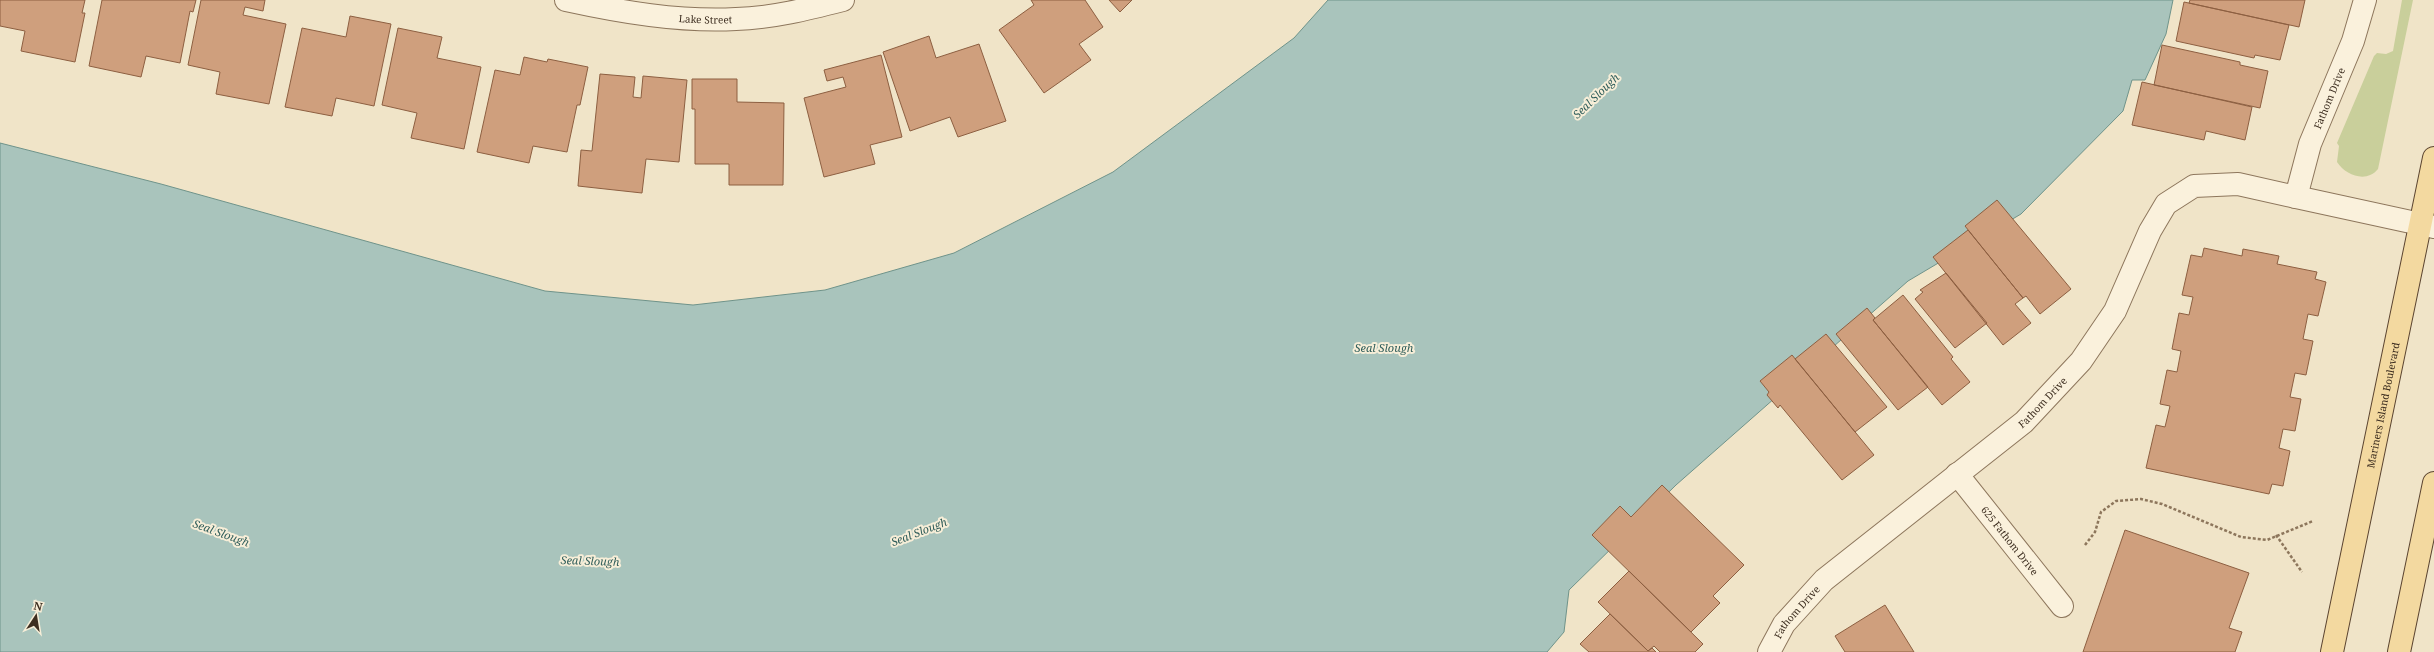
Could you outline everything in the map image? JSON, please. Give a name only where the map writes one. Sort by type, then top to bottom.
[{"type":"main road","name":"Mariners Island Boulevard","points":[[2332,652],[2427,226],[2434,158]]},
{"type":"main road","points":[[2399,652],[2434,483]]},
{"type":"street","name":"Lake Street","points":[[566,0],[668,17],[736,19],[805,10],[843,0]]},
{"type":"street","name":"Fathom Drive","points":[[2296,197],[2310,144],[2353,41],[2366,0]]},
{"type":"street","name":"Fathom Drive","points":[[1769,652],[1784,624],[1824,580],[2024,422],[2081,361],[2115,311],[2150,231],[2166,204],[2194,186],[2238,184],[2427,226]]},
{"type":"street","name":"625 Fathom Drive","points":[[1957,474],[2062,606]]},
{"type":"path","points":[[2085,545],[2095,532],[2102,512],[2116,501],[2141,499],[2162,504],[2242,537],[2267,540],[2313,521]]},
{"type":"path","points":[[2276,535],[2302,572]]},
{"type":"green space","points":[[2402,0],[2413,0],[2378,169],[2368,176],[2357,176],[2346,171],[2337,162],[2339,146],[2337,143],[2374,56],[2377,53],[2386,54],[2393,51]]},
{"type":"water","name":"Seal Slough","points":[[1328,0],[2173,0],[2166,34],[2145,80],[2132,80],[2123,111],[2021,214],[1908,281],[1676,485],[1569,590],[1564,632],[1547,652],[0,652],[0,143],[161,184],[545,291],[693,305],[825,290],[954,253],[1113,172],[1294,38]]},
{"type":"building","points":[[0,0],[85,0],[82,13],[85,13],[75,62],[21,51],[25,31],[0,26]]},
{"type":"building","points":[[102,0],[196,0],[193,12],[190,11],[180,63],[146,56],[141,77],[89,66]]},
{"type":"building","points":[[201,0],[265,0],[263,11],[245,7],[243,15],[286,24],[269,104],[216,94],[220,72],[188,65]]},
{"type":"building","points":[[1031,0],[1085,0],[1103,27],[1079,44],[1091,60],[1044,93],[999,30],[1034,5]]},
{"type":"building","points":[[1109,0],[1132,0],[1120,12]]},
{"type":"building","points":[[2190,0],[2305,0],[2299,27],[2189,3]]},
{"type":"building","points":[[2184,2],[2289,25],[2280,60],[2255,55],[2254,58],[2176,41]]},
{"type":"building","points":[[350,16],[391,24],[374,106],[336,98],[332,116],[285,107],[302,28],[346,37]]},
{"type":"building","points":[[398,28],[442,37],[437,58],[481,67],[464,149],[411,138],[417,113],[382,105]]},
{"type":"building","points":[[929,36],[936,58],[979,44],[1006,121],[958,137],[950,117],[910,131],[883,52]]},
{"type":"building","points":[[2162,45],[2240,62],[2240,65],[2268,71],[2260,108],[2154,85]]},
{"type":"building","points":[[881,55],[902,137],[870,145],[875,164],[824,177],[804,98],[846,87],[843,77],[827,81],[824,70]]},
{"type":"building","points":[[524,57],[547,62],[548,59],[588,67],[580,105],[577,105],[567,152],[533,146],[529,163],[477,152],[495,70],[520,75]]},
{"type":"building","points":[[600,74],[635,77],[633,97],[641,98],[643,76],[687,80],[679,162],[646,159],[642,193],[578,186],[581,150],[592,151]]},
{"type":"building","points":[[692,79],[737,79],[737,102],[784,103],[783,185],[729,185],[729,164],[695,164],[695,109],[692,109]]},
{"type":"building","points":[[2142,82],[2252,107],[2245,140],[2206,131],[2204,140],[2132,125]]},
{"type":"building","points":[[1997,200],[2071,289],[2040,314],[2026,296],[2023,298],[1965,226]]},
{"type":"building","points":[[1968,230],[2023,298],[2015,304],[2031,323],[2003,345],[1933,257]]},
{"type":"building","points":[[2204,248],[2242,256],[2243,249],[2279,256],[2277,264],[2317,272],[2315,279],[2326,282],[2318,316],[2308,314],[2303,339],[2313,341],[2306,375],[2295,373],[2290,397],[2301,399],[2295,431],[2283,429],[2279,448],[2290,451],[2283,486],[2272,484],[2269,494],[2146,468],[2156,425],[2165,427],[2170,406],[2160,404],[2167,370],[2177,372],[2181,351],[2172,349],[2179,313],[2189,315],[2193,297],[2182,295],[2191,255],[2202,257]]},
{"type":"building","points":[[1946,273],[1987,323],[1955,348],[1915,299],[1923,292],[1920,290]]},
{"type":"building","points":[[1903,295],[1953,357],[1951,359],[1970,382],[1942,405],[1873,320]]},
{"type":"building","points":[[1867,308],[1875,318],[1873,320],[1928,387],[1898,410],[1836,334]]},
{"type":"building","points":[[1826,334],[1887,407],[1855,432],[1795,359]]},
{"type":"building","points":[[1792,355],[1874,455],[1842,480],[1780,405],[1778,408],[1767,395],[1769,392],[1760,381]]},
{"type":"building","points":[[1662,485],[1744,565],[1713,596],[1720,603],[1691,632],[1592,535],[1620,506],[1631,517]]},
{"type":"building","points":[[2125,530],[2249,573],[2229,628],[2242,632],[2235,652],[2083,652]]},
{"type":"building","points":[[1629,571],[1703,644],[1695,652],[1660,652],[1654,646],[1648,651],[1598,602]]},
{"type":"building","points":[[1885,605],[1914,652],[1845,652],[1835,636]]},
{"type":"building","points":[[1610,614],[1648,651],[1652,648],[1656,652],[1589,652],[1580,644]]}]
